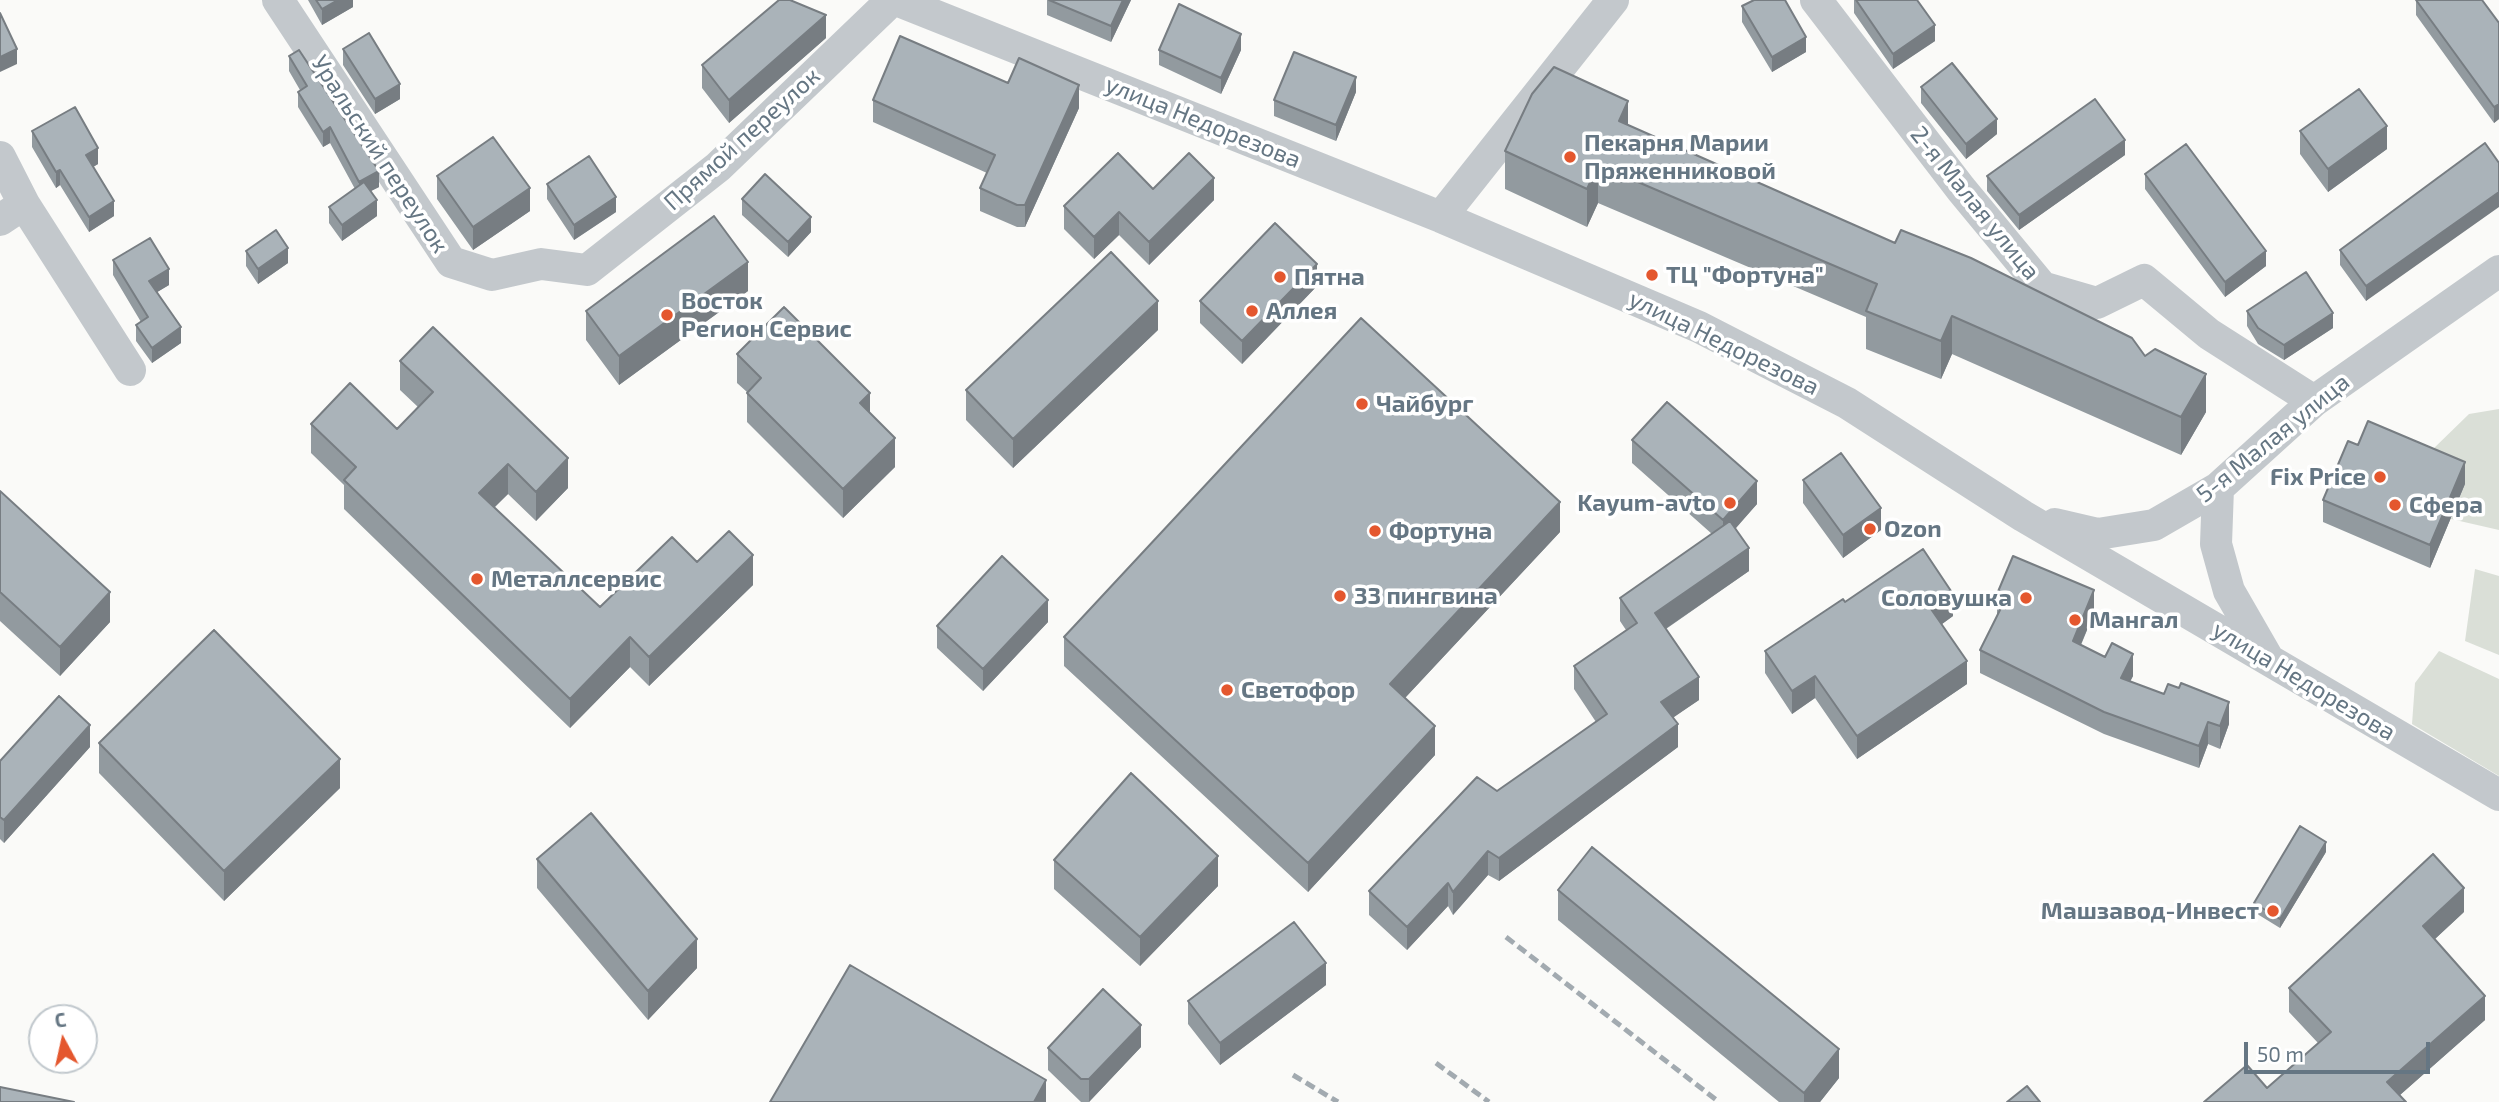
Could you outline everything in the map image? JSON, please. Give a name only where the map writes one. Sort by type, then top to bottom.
[{"type":"street","name":"Уральский переулок","points":[[278,0],[451,262],[492,275],[541,264],[586,270]]},
{"type":"street","name":"Прямой переулок","points":[[586,270],[718,167],[894,0]]},
{"type":"street","name":"улица Недорезова","points":[[894,0],[1441,217],[1651,304],[1748,352],[1847,403],[2023,516],[2499,795]]},
{"type":"street","points":[[1441,217],[1613,0]]},
{"type":"street","name":"2-я Малая улица","points":[[1816,0],[1961,189],[2042,287],[2097,303],[2144,280],[2209,334],[2314,401]]},
{"type":"street","points":[[0,157],[12,212],[130,370]]},
{"type":"street","name":"5-я Малая улица","points":[[2023,516],[2098,534],[2154,525],[2218,488],[2314,401],[2499,271]]},
{"type":"street","points":[[2218,488],[2216,544],[2229,591],[2267,658]]},
{"type":"shaded area","points":[[2499,409],[2499,530],[2451,519],[2465,484],[2431,451],[2469,414]]},
{"type":"shaded area","points":[[2475,569],[2499,576],[2499,655],[2465,641]]},
{"type":"shaded area","points":[[2439,651],[2499,679],[2499,776],[2412,724],[2415,683]]},
{"type":"building","points":[[316,0],[338,0],[322,9]]},
{"type":"building","points":[[779,0],[790,0],[826,15],[729,100],[702,65]]},
{"type":"building","points":[[1049,0],[1123,0],[1111,26]]},
{"type":"building","points":[[1754,0],[1785,0],[1806,37],[1772,57],[1742,6]]},
{"type":"building","points":[[1856,0],[1917,0],[1935,25],[1893,54]]},
{"type":"building","points":[[2416,0],[2482,0],[2499,23],[2499,104],[2494,107]]},
{"type":"building","points":[[1179,4],[1241,34],[1221,78],[1159,50]]},
{"type":"building","points":[[0,13],[17,49],[0,57]]},
{"type":"building","points":[[369,33],[400,84],[375,99],[343,49]]},
{"type":"building","points":[[900,36],[1008,83],[1019,58],[1079,85],[1025,205],[1017,205],[980,188],[995,155],[873,100]]},
{"type":"building","points":[[299,50],[379,171],[359,182],[330,127],[323,132],[298,92],[307,86],[289,56]]},
{"type":"building","points":[[1294,52],[1356,77],[1336,125],[1274,100]]},
{"type":"building","points":[[1952,63],[1997,119],[1966,144],[1921,87]]},
{"type":"building","points":[[1554,67],[1628,101],[1619,121],[1895,243],[1901,230],[1971,258],[2132,338],[2145,356],[2155,349],[2206,374],[2181,417],[1952,316],[1941,341],[1866,311],[1877,284],[1598,165],[1587,189],[1505,151],[1532,94]]},
{"type":"building","points":[[2359,89],[2387,126],[2328,169],[2300,131]]},
{"type":"building","points":[[2095,99],[2125,140],[2019,215],[1987,176]]},
{"type":"building","points":[[75,107],[98,148],[86,155],[114,201],[89,217],[60,170],[56,172],[32,131]]},
{"type":"building","points":[[493,137],[530,188],[473,227],[437,176]]},
{"type":"building","points":[[2485,143],[2499,163],[2499,192],[2366,286],[2340,250]]},
{"type":"building","points":[[2186,144],[2266,251],[2225,282],[2145,174]]},
{"type":"building","points":[[1118,153],[1153,189],[1189,153],[1214,178],[1149,242],[1119,212],[1094,237],[1064,206]]},
{"type":"building","points":[[589,156],[616,197],[574,225],[547,184]]},
{"type":"building","points":[[765,174],[811,217],[788,242],[742,199]]},
{"type":"building","points":[[364,182],[377,200],[342,225],[329,207]]},
{"type":"building","points":[[714,216],[748,262],[619,356],[586,311]]},
{"type":"building","name":"Аллея","points":[[1275,223],[1317,264],[1242,341],[1200,301]]},
{"type":"building","points":[[276,230],[288,248],[258,269],[246,251]]},
{"type":"building","points":[[150,238],[169,269],[149,281],[181,327],[152,348],[136,325],[148,317],[113,260]]},
{"type":"building","points":[[1111,252],[1158,301],[1013,439],[966,390]]},
{"type":"building","points":[[2306,272],[2333,313],[2284,345],[2258,328],[2247,311]]},
{"type":"building","points":[[784,307],[870,393],[860,403],[895,438],[843,489],[747,393],[761,378],[737,354]]},
{"type":"building","points":[[1361,318],[1560,502],[1390,684],[1435,726],[1308,863],[1064,637]]},
{"type":"building","points":[[433,327],[568,458],[536,492],[508,464],[479,493],[600,607],[672,537],[697,562],[729,531],[753,555],[649,657],[630,637],[570,699],[344,480],[356,467],[311,424],[350,383],[397,429],[433,392],[400,361]]},
{"type":"building","points":[[1667,402],[1757,481],[1723,520],[1632,440]]},
{"type":"building","points":[[2368,421],[2465,462],[2430,545],[2323,500],[2348,441],[2358,445]]},
{"type":"building","points":[[1841,453],[1881,508],[1843,535],[1803,480]]},
{"type":"building","points":[[0,491],[110,592],[60,647],[0,592]]},
{"type":"building","points":[[1730,521],[1749,548],[1655,613],[1699,677],[1661,702],[1678,724],[1499,858],[1488,851],[1453,892],[1448,883],[1407,927],[1369,891],[1477,777],[1497,791],[1607,714],[1574,666],[1637,623],[1620,598]]},
{"type":"building","points":[[1923,549],[1953,594],[1931,609],[1967,661],[1857,736],[1815,676],[1792,691],[1765,651],[1843,599],[1845,602]]},
{"type":"building","points":[[1002,556],[1048,600],[983,669],[937,626]]},
{"type":"building","points":[[2013,556],[2094,590],[2073,641],[2105,657],[2112,643],[2133,654],[2121,678],[2164,694],[2168,684],[2179,688],[2181,683],[2229,702],[2220,726],[2208,722],[2199,746],[2104,712],[1980,650],[2006,598],[1997,594]]},
{"type":"building","points":[[214,630],[340,759],[224,871],[99,743]]},
{"type":"building","points":[[59,696],[90,725],[4,820],[0,817],[0,761]]},
{"type":"building","points":[[1131,773],[1218,856],[1140,937],[1054,860]]},
{"type":"building","points":[[591,813],[697,939],[648,991],[537,859]]},
{"type":"building","points":[[2300,826],[2326,842],[2280,919],[2254,903]]},
{"type":"building","points":[[1592,847],[1839,1049],[1804,1093],[1558,890]]},
{"type":"building","points":[[2433,854],[2464,888],[2423,926],[2485,996],[2387,1082],[2406,1102],[2204,1102],[2247,1065],[2267,1088],[2331,1032],[2289,988]]},
{"type":"building","points":[[1294,922],[1326,963],[1220,1043],[1188,1001]]},
{"type":"building","points":[[850,965],[1046,1080],[1034,1102],[770,1102]]},
{"type":"building","points":[[1103,989],[1141,1025],[1089,1079],[1081,1079],[1048,1048]]},
{"type":"building","points":[[2027,1086],[2040,1102],[2007,1102]]},
{"type":"building","points":[[0,1087],[74,1102],[0,1102]]},
{"type":"railway","points":[[1506,937],[1719,1102]]},
{"type":"railway","points":[[1436,1063],[1489,1102]]},
{"type":"railway","points":[[1293,1075],[1338,1102]]},
{"type":"place","name":"Пекарня Марии Пряженниковой","points":[[1570,157]]},
{"type":"place","name":"ТЦ \"Фортуна\"","points":[[1652,275]]},
{"type":"place","name":"Пятна","points":[[1280,277]]},
{"type":"place","name":"Аллея","points":[[1252,311]]},
{"type":"place","name":"Восток Регион Сервис","points":[[667,315]]},
{"type":"place","name":"Чайбург","points":[[1362,404]]},
{"type":"place","name":"Fix Price","points":[[2380,477]]},
{"type":"place","name":"Kayum-avto","points":[[1730,503]]},
{"type":"place","name":"Сфера","points":[[2395,505]]},
{"type":"place","name":"Ozon","points":[[1870,529]]},
{"type":"place","name":"Фортуна","points":[[1375,531]]},
{"type":"place","name":"Металлсервис","points":[[477,579]]},
{"type":"place","name":"33 пингвина","points":[[1340,596]]},
{"type":"place","name":"Соловушка","points":[[2026,598]]},
{"type":"place","name":"Мангал","points":[[2075,620]]},
{"type":"place","name":"Светофор","points":[[1227,690]]},
{"type":"place","name":"Машзавод-Инвест","points":[[2273,911]]}]
